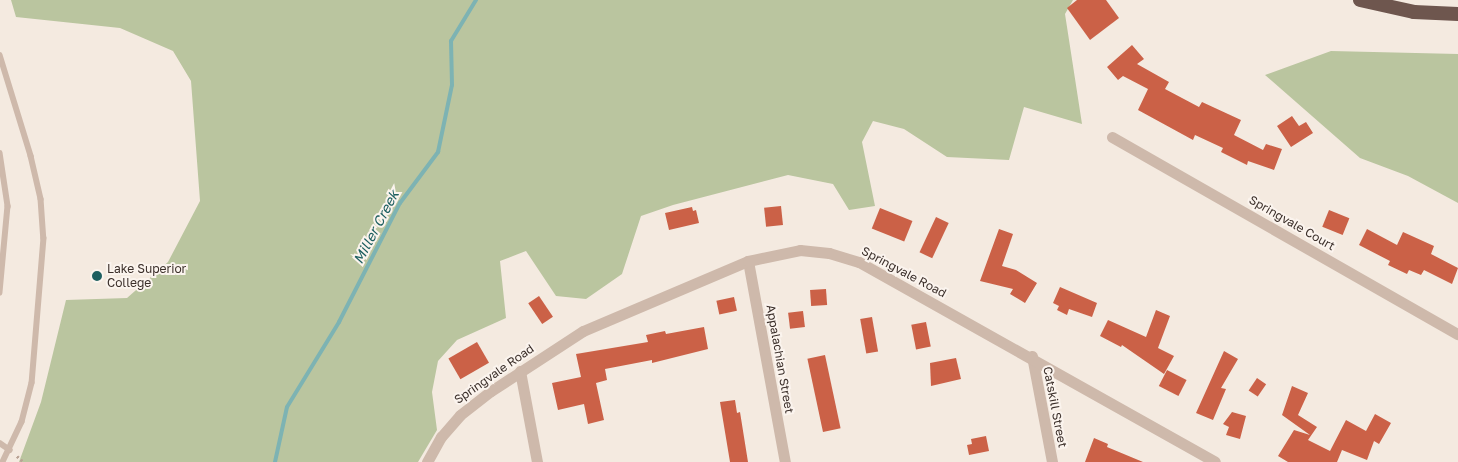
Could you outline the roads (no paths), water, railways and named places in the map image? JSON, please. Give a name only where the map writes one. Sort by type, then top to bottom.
[{"type":"highway","points":[[1360,0],[1414,12],[1458,14]]},
{"type":"street","name":"Springvale Court","points":[[1112,137],[1458,334]]},
{"type":"street","name":"Springvale Road","points":[[427,462],[441,437],[460,415],[520,371],[583,331],[748,261],[800,250],[830,253],[859,262],[1032,356],[1215,462]]},
{"type":"street","name":"Appalachian Street","points":[[748,261],[785,462]]},
{"type":"street","name":"Catskill Street","points":[[1032,356],[1052,462]]},
{"type":"street","points":[[520,371],[537,462]]},
{"type":"lane","points":[[1,59],[31,156],[41,199],[44,238],[34,370],[22,422],[3,462]]},
{"type":"lane","points":[[0,153],[7,188],[8,221],[0,293]]},
{"type":"lane","points":[[0,444],[10,450]]},
{"type":"waterway","name":"Miller Creek","points":[[275,462],[287,407],[339,322],[400,203],[438,152],[452,85],[451,41],[476,0]]},
{"type":"place","name":"Lake Superior College","points":[[97,276]]}]
